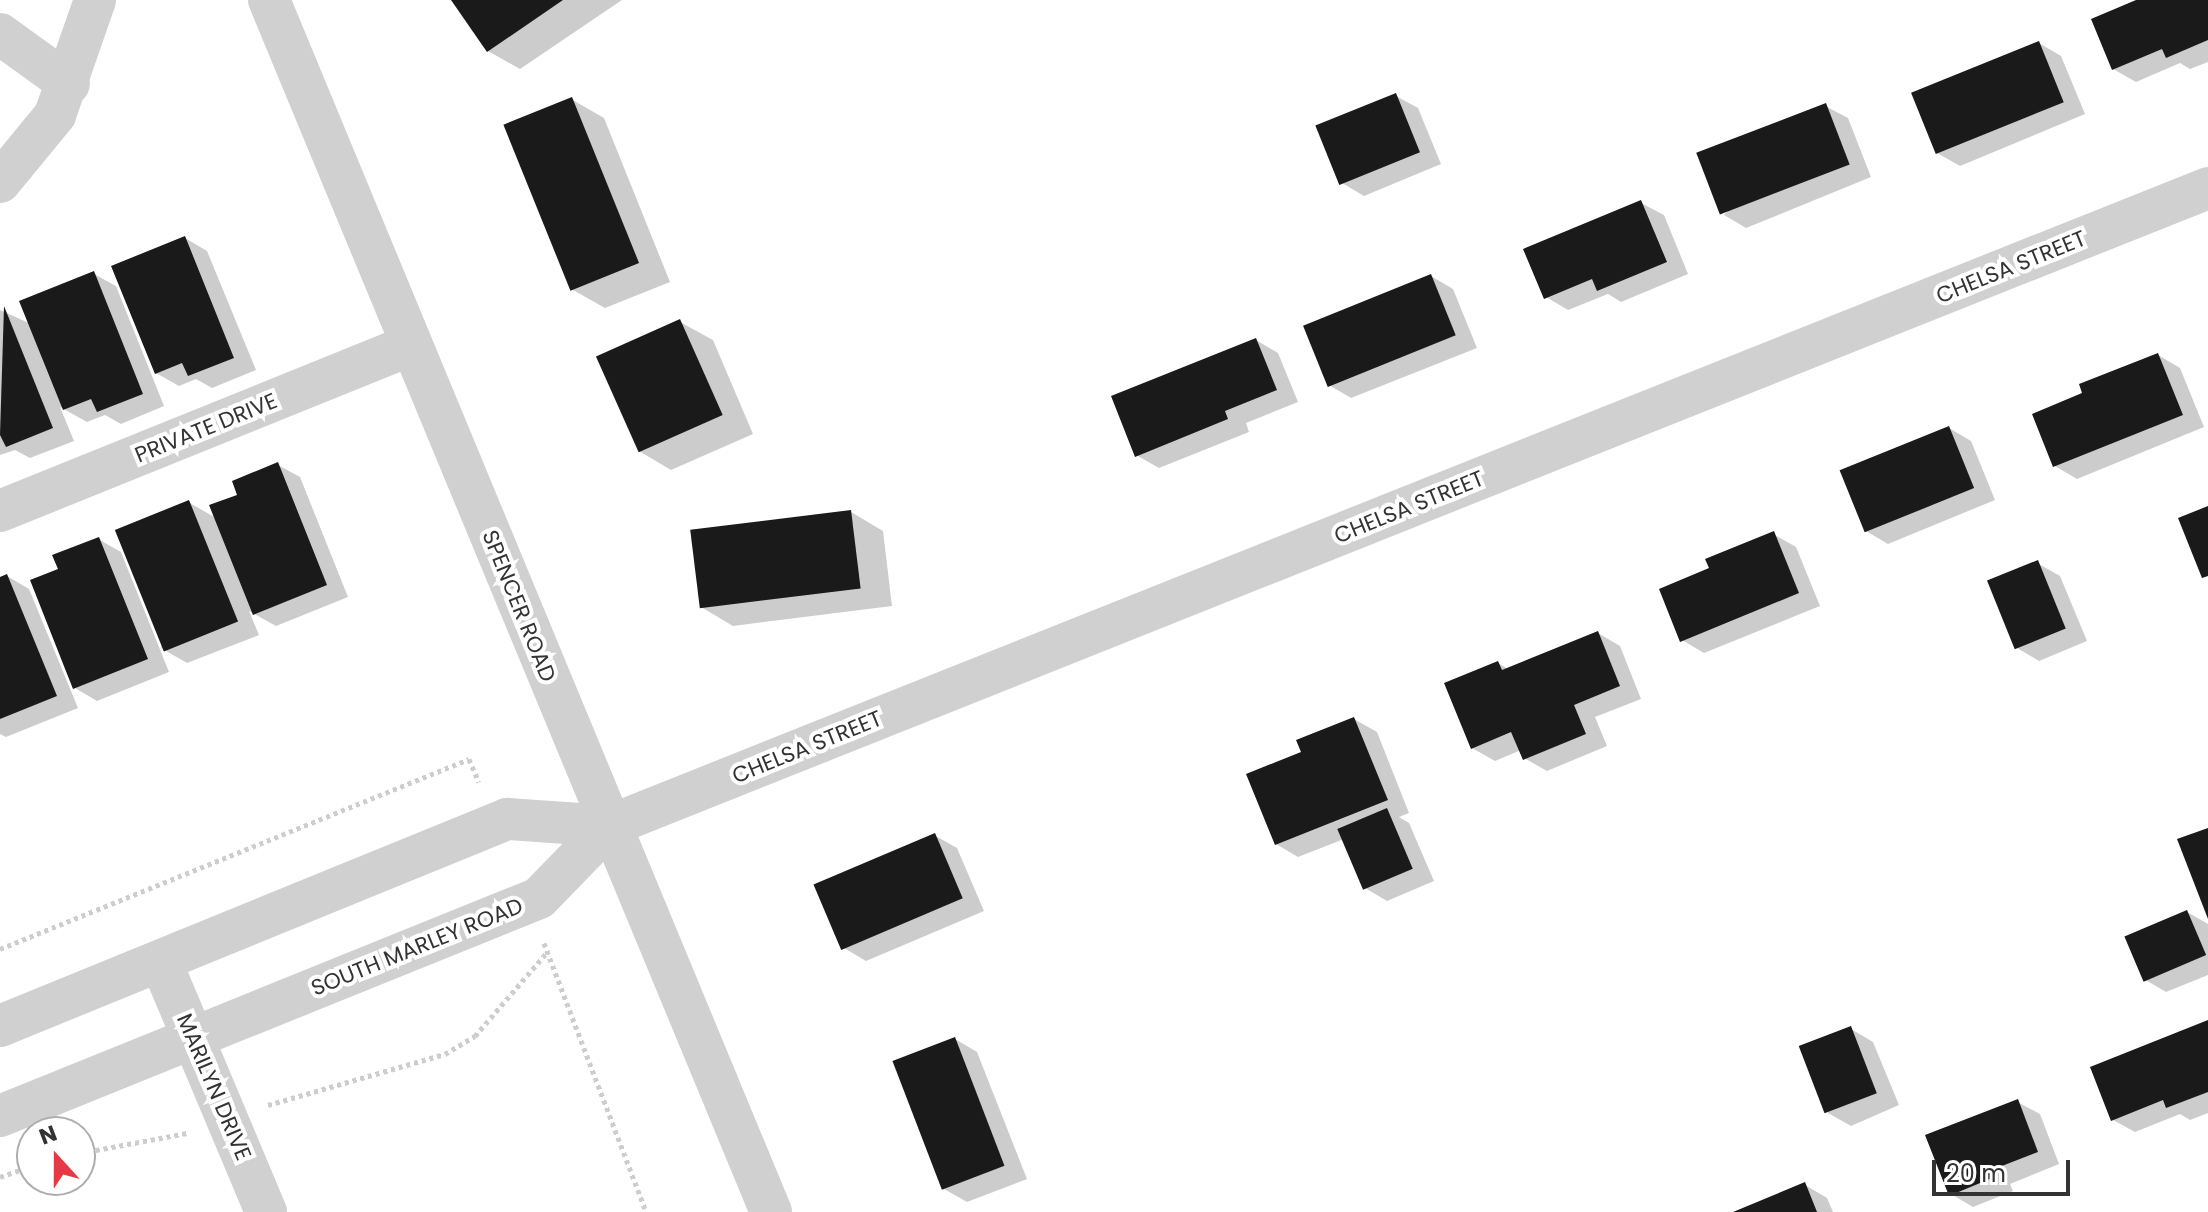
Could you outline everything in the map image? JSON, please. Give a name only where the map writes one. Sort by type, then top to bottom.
[{"type":"street","points":[[0,182],[40,138],[69,84],[95,0]]},
{"type":"street","name":"SPENCER ROAD","points":[[269,0],[771,1212]]},
{"type":"street","points":[[0,34],[69,84]]},
{"type":"street","name":"CHELSA STREET","points":[[609,826],[2208,188]]},
{"type":"street","name":"PRIVATE DRIVE","points":[[0,511],[411,345]]},
{"type":"street","points":[[0,1026],[507,819],[609,826]]},
{"type":"street","name":"SOUTH MARLEY ROAD","points":[[0,1116],[539,898],[609,826]]},
{"type":"street","name":"MARILYN DRIVE","points":[[161,962],[266,1212]]},
{"type":"path","points":[[96,1150],[177,1136],[227,1118],[445,1054],[475,1036],[548,951]]},
{"type":"building","points":[[451,0],[563,0],[487,52]]},
{"type":"building","points":[[2136,0],[2208,0],[2208,40],[2166,58],[2162,49],[2112,70],[2091,19]]},
{"type":"building","points":[[2039,41],[2064,102],[1936,154],[1911,93]]},
{"type":"building","points":[[1396,93],[1420,152],[1339,185],[1315,126]]},
{"type":"building","points":[[572,97],[639,263],[570,291],[503,125]]},
{"type":"building","points":[[1826,103],[1850,165],[1720,214],[1696,153]]},
{"type":"building","points":[[1641,200],[1667,262],[1597,291],[1592,279],[1544,299],[1523,249]]},
{"type":"building","points":[[185,236],[234,358],[188,376],[182,363],[155,374],[111,266]]},
{"type":"building","points":[[94,271],[143,394],[97,412],[91,399],[63,410],[19,301]]},
{"type":"building","points":[[1431,274],[1456,335],[1328,387],[1303,326]]},
{"type":"building","points":[[4,306],[53,428],[6,447],[0,435]]},
{"type":"building","points":[[680,319],[723,415],[639,452],[596,356]]},
{"type":"building","points":[[1256,338],[1277,390],[1225,411],[1228,419],[1135,457],[1111,396]]},
{"type":"building","points":[[2158,353],[2183,415],[2053,467],[2032,414],[2082,393],[2079,384]]},
{"type":"building","points":[[1949,426],[1974,488],[1865,532],[1840,470]]},
{"type":"building","points":[[278,462],[327,585],[253,615],[209,505],[237,495],[232,481]]},
{"type":"building","points":[[189,500],[238,621],[164,651],[115,530]]},
{"type":"building","points":[[2208,506],[2208,576],[2202,578],[2178,518]]},
{"type":"building","points":[[851,510],[861,588],[700,608],[690,530]]},
{"type":"building","points":[[1774,531],[1799,593],[1680,642],[1659,589],[1709,568],[1705,559]]},
{"type":"building","points":[[99,537],[148,659],[73,689],[30,580],[58,569],[52,555]]},
{"type":"building","points":[[2038,560],[2066,629],[2015,649],[1987,581]]},
{"type":"building","points":[[7,574],[57,696],[0,719],[0,577]]},
{"type":"building","points":[[1598,631],[1620,686],[1574,705],[1586,734],[1523,760],[1511,732],[1471,749],[1444,683],[1498,661],[1502,670]]},
{"type":"building","points":[[1354,717],[1388,800],[1275,845],[1246,774],[1301,752],[1296,740]]},
{"type":"building","points":[[1387,808],[1413,869],[1363,890],[1337,829]]},
{"type":"building","points":[[2208,828],[2208,919],[2177,839]]},
{"type":"building","points":[[935,833],[963,898],[841,950],[813,885]]},
{"type":"building","points":[[2187,910],[2206,955],[2144,982],[2124,937]]},
{"type":"building","points":[[2208,1020],[2208,1092],[2166,1108],[2163,1100],[2111,1121],[2090,1067]]},
{"type":"building","points":[[1851,1026],[1877,1093],[1825,1113],[1799,1046]]},
{"type":"building","points":[[955,1037],[1004,1166],[942,1190],[892,1061]]},
{"type":"building","points":[[2018,1099],[2038,1152],[1989,1171],[1992,1178],[1949,1196],[1925,1135]]},
{"type":"building","points":[[1805,1182],[1817,1212],[1733,1212]]}]
